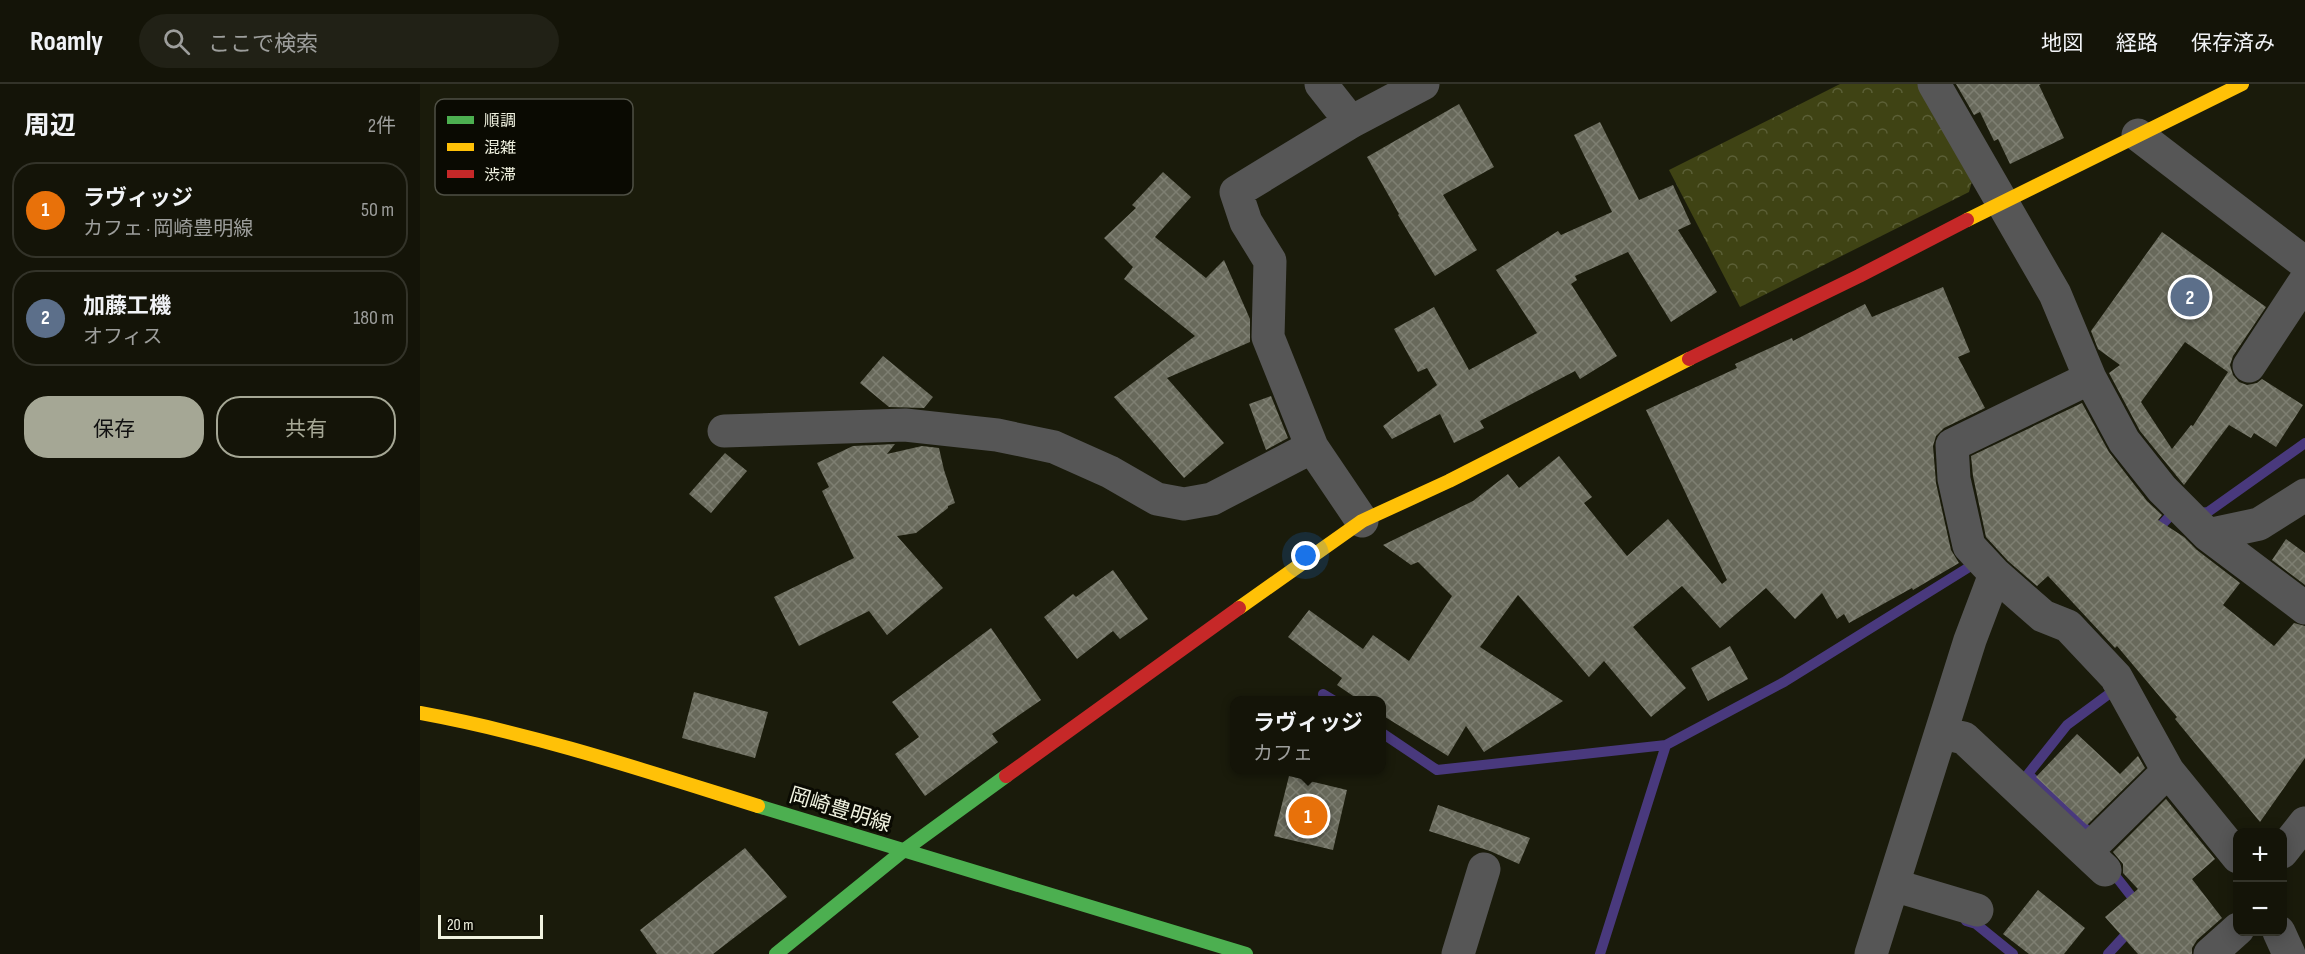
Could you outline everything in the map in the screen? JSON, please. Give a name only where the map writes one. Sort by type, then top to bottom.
[{"type":"street","points":[[1320,84],[1351,122]]},
{"type":"street","points":[[1362,521],[1312,447],[1268,337],[1270,261],[1246,222],[1236,192],[1351,122],[1423,84]]},
{"type":"street","points":[[1935,84],[2055,294],[2090,378],[2124,441],[2168,495],[2207,534],[2305,608]]},
{"type":"street","points":[[776,954],[903,851],[1362,521],[1449,481],[1628,388],[1859,276],[2003,201],[2242,84]]},
{"type":"street","points":[[2138,135],[2305,263]]},
{"type":"street","points":[[2249,366],[2305,281]]},
{"type":"street","points":[[2090,378],[1952,445],[1954,479],[1969,546],[1995,574],[2043,616],[2068,626],[2116,677],[2168,771],[2233,851]]},
{"type":"street","points":[[724,431],[905,425],[997,435],[1054,447],[1110,472],[1157,499],[1184,504],[1212,499],[1312,447]]},
{"type":"street","points":[[2207,534],[2259,525],[2305,495]]},
{"type":"street","points":[[1871,954],[1970,640],[1995,574]]},
{"type":"street","name":"岡崎豊明線","points":[[420,713],[458,720],[595,755],[1246,954]]},
{"type":"street","points":[[1941,733],[1964,738],[2096,861],[2168,771]]},
{"type":"street","points":[[2287,847],[2305,823]]},
{"type":"street","points":[[1458,954],[1484,869]]},
{"type":"street","points":[[1893,885],[1977,910]]},
{"type":"street","points":[[2210,954],[2233,933]]},
{"type":"street","points":[[2281,936],[2289,954]]},
{"type":"green space","points":[[1840,84],[1921,84],[1974,174],[1969,192],[1740,307],[1669,170]]},
{"type":"building","points":[[1956,84],[2041,84],[2039,85],[2064,138],[2010,164],[1998,139],[1994,141],[1980,112],[1974,115]]},
{"type":"building","points":[[1459,104],[1494,167],[1443,195],[1477,250],[1435,276],[1398,215],[1367,157]]},
{"type":"building","points":[[1600,122],[1639,200],[1673,185],[1691,224],[1678,230],[1717,292],[1671,322],[1628,252],[1575,276],[1577,280],[1571,284],[1617,356],[1580,379],[1575,371],[1480,421],[1484,428],[1454,443],[1440,414],[1392,439],[1383,426],[1437,385],[1427,368],[1418,372],[1394,329],[1434,307],[1469,370],[1537,333],[1496,270],[1558,231],[1561,235],[1612,212],[1574,135]]},
{"type":"building","points":[[1163,172],[1191,197],[1155,237],[1206,278],[1224,260],[1250,319],[1250,342],[1167,378],[1224,443],[1184,478],[1114,397],[1195,336],[1124,279],[1133,267],[1104,238],[1136,208],[1132,205]]},
{"type":"building","points":[[2162,232],[2266,307],[2233,356],[2230,365],[2233,375],[2239,382],[2247,385],[2257,383],[2262,379],[2303,405],[2276,447],[2254,433],[2251,438],[2229,425],[2184,485],[2140,431],[2109,373],[2120,365],[2098,349],[2091,331]],"holes":[[[2185,342],[2228,372],[2193,426],[2191,425],[2172,449],[2141,402]]]},
{"type":"building","points":[[1943,287],[1970,352],[1958,357],[1985,408],[1944,428],[1936,436],[1933,446],[1936,483],[1951,550],[1959,563],[1913,590],[1912,588],[1849,623],[1844,614],[1837,619],[1822,593],[1795,619],[1766,588],[1720,628],[1682,586],[1633,627],[1686,688],[1651,717],[1604,661],[1589,677],[1518,595],[1480,647],[1563,701],[1484,752],[1466,726],[1448,756],[1386,717],[1386,696],[1353,696],[1337,685],[1342,678],[1288,637],[1309,610],[1363,649],[1373,635],[1409,661],[1452,596],[1418,562],[1411,565],[1383,545],[1473,501],[1508,474],[1519,488],[1559,456],[1592,497],[1584,503],[1627,556],[1668,519],[1722,584],[1727,580],[1646,410],[1737,368],[1735,364],[1792,338],[1793,341],[1865,304],[1872,317]]},
{"type":"building","points":[[883,356],[933,397],[924,408],[889,407],[860,383]]},
{"type":"building","points":[[1271,396],[1288,438],[1266,450],[1249,404]]},
{"type":"building","points":[[2082,403],[2109,452],[2147,501],[2162,515],[2158,520],[2184,537],[2240,583],[2223,605],[2274,646],[2294,623],[2305,626],[2305,758],[2260,822],[2117,646],[2115,648],[2048,576],[2037,586],[2008,561],[1986,537],[1971,456]]},
{"type":"building","points":[[895,444],[887,454],[922,446],[939,448],[955,503],[948,506],[916,533],[897,536],[943,588],[887,635],[869,611],[799,646],[774,597],[854,558],[822,491],[829,487],[817,463],[853,446]]},
{"type":"building","points":[[725,453],[747,471],[711,513],[689,494]]},
{"type":"building","points":[[2286,539],[2305,553],[2305,585],[2272,560]]},
{"type":"building","points":[[1113,570],[1148,619],[1120,639],[1113,631],[1077,659],[1044,617],[1073,594],[1076,597]]},
{"type":"building","points":[[991,628],[1041,700],[992,734],[998,742],[925,796],[895,754],[919,737],[892,702]]},
{"type":"building","points":[[1730,646],[1748,679],[1708,701],[1691,668]]},
{"type":"building","points":[[694,692],[768,712],[755,758],[682,738]]},
{"type":"building","points":[[2077,734],[2120,774],[2138,756],[2145,768],[2087,825],[2036,777]]},
{"type":"building","points":[[1289,776],[1347,790],[1333,850],[1274,836]]},
{"type":"building","points":[[2166,799],[2215,859],[2192,879],[2222,918],[2197,940],[2192,948],[2192,954],[2138,954],[2105,917],[2138,889],[2123,873],[2123,864],[2113,852]]},
{"type":"building","points":[[1438,805],[1530,838],[1519,864],[1490,851],[1429,831]]},
{"type":"building","points":[[745,848],[787,897],[713,954],[657,954],[640,930]]},
{"type":"building","points":[[2038,890],[2085,928],[2064,954],[2029,954],[2003,934]]},
{"type":"waterway","points":[[2153,534],[2170,516],[2208,512],[2305,443]]},
{"type":"waterway","points":[[1386,736],[1437,770],[1666,745],[1784,682],[1974,564]]},
{"type":"waterway","points":[[2089,832],[2028,774],[2067,725],[2113,691],[2108,686]]},
{"type":"waterway","points":[[1600,954],[1666,745]]},
{"type":"waterway","points":[[2110,869],[2139,906]]},
{"type":"waterway","points":[[1966,921],[1976,924],[2013,954]]},
{"type":"waterway","points":[[2108,954],[2132,928]]},
{"type":"traffic: fast","points":[[776,954],[903,851],[1006,776]]},
{"type":"traffic: fast","points":[[758,806],[1246,954]]},
{"type":"traffic: slow","points":[[1967,220],[2242,84]]},
{"type":"traffic: slow","points":[[1239,608],[1362,521],[1449,481],[1689,359]]},
{"type":"traffic: slow","points":[[420,713],[548,742],[758,806]]},
{"type":"traffic: jam","points":[[1689,359],[1967,220]]},
{"type":"traffic: jam","points":[[1006,776],[1239,608]]},
{"type":"place","name":"加藤工機","points":[[2190,297]]},
{"type":"place","name":"ラヴィッジ","points":[[1308,816]]}]
